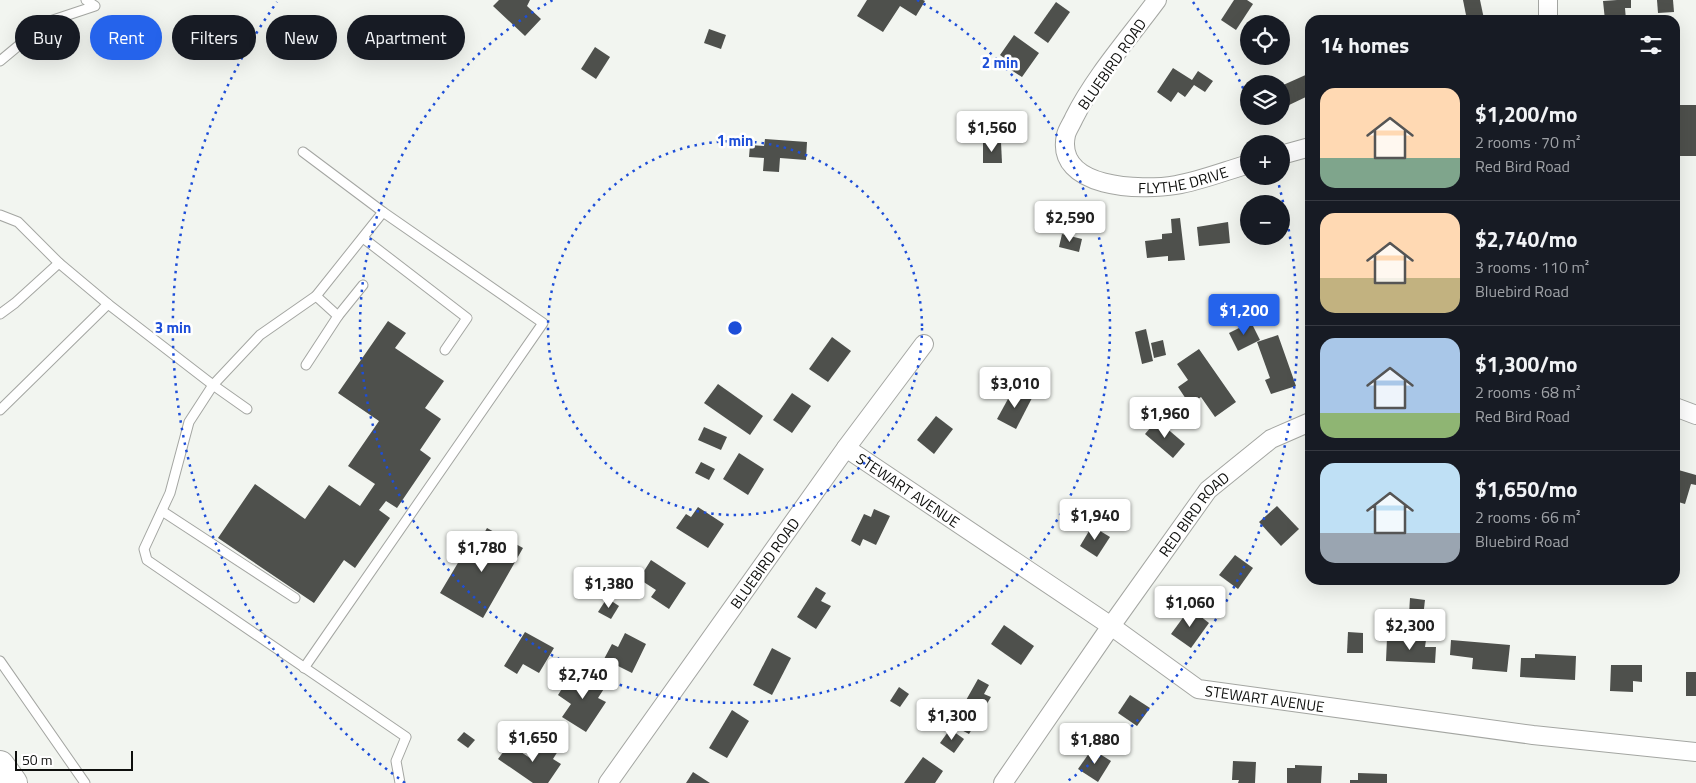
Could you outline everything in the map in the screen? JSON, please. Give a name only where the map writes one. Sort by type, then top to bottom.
[{"type":"main road","points":[[0,765],[13,783]]},
{"type":"street","name":"BLUEBIRD ROAD","points":[[1067,158],[1066,135],[1082,102],[1158,0]]},
{"type":"street","points":[[1548,0],[1548,15]]},
{"type":"street","points":[[1290,152],[1305,148]]},
{"type":"street","name":"FLYTHE DRIVE","points":[[1067,158],[1079,172],[1097,182],[1138,187],[1176,186],[1240,167]]},
{"type":"street","name":"BLUEBIRD ROAD","points":[[608,783],[846,448],[924,344]]},
{"type":"street","points":[[1680,410],[1696,415]]},
{"type":"street","name":"RED BIRD ROAD","points":[[1003,783],[1111,626],[1208,490],[1271,439],[1305,424]]},
{"type":"street","name":"STEWART AVENUE","points":[[846,448],[1111,626],[1198,690],[1533,735],[1696,752]]},
{"type":"lane","points":[[0,61],[47,22],[95,6],[86,0]]},
{"type":"lane","points":[[302,152],[383,212],[543,323],[304,668]]},
{"type":"lane","points":[[383,212],[316,296],[260,335],[213,385],[189,422],[170,493],[144,549],[147,560],[406,737],[396,761],[400,783]]},
{"type":"lane","points":[[0,215],[18,222],[59,263],[108,304],[213,385],[248,409]]},
{"type":"lane","points":[[363,238],[467,318],[445,350]]},
{"type":"lane","points":[[0,314],[16,303],[59,263]]},
{"type":"lane","points":[[306,365],[338,316],[363,285]]},
{"type":"lane","points":[[316,296],[338,316]]},
{"type":"lane","points":[[0,410],[108,304]]},
{"type":"lane","points":[[162,511],[295,598]]},
{"type":"lane","points":[[0,661],[86,783]]},
{"type":"building","points":[[499,0],[530,0],[527,6],[541,19],[525,36],[493,6]]},
{"type":"building","points":[[867,0],[925,1],[916,16],[900,6],[883,32],[857,16]]},
{"type":"building","points":[[1234,0],[1247,0],[1253,4],[1246,15],[1240,15],[1240,24],[1236,30],[1221,20]]},
{"type":"building","points":[[1463,0],[1480,0],[1483,15],[1466,15]]},
{"type":"building","points":[[1631,0],[1631,8],[1625,8],[1626,15],[1604,15],[1603,1]]},
{"type":"building","points":[[1657,0],[1673,0],[1674,12],[1658,13]]},
{"type":"building","points":[[1056,2],[1070,12],[1048,43],[1034,33]]},
{"type":"building","points":[[709,29],[726,35],[721,49],[704,43]]},
{"type":"building","points":[[1014,35],[1039,53],[1022,77],[1008,68],[1011,63],[1000,55]]},
{"type":"building","points":[[595,47],[610,57],[596,79],[581,69]]},
{"type":"building","points":[[1173,68],[1192,80],[1198,71],[1213,81],[1205,92],[1194,85],[1185,97],[1178,92],[1171,102],[1157,92]]},
{"type":"building","points":[[1305,75],[1305,97],[1290,105],[1290,82]]},
{"type":"building","points":[[1680,105],[1696,105],[1696,156],[1680,156]]},
{"type":"building","points":[[765,139],[807,142],[806,160],[780,158],[779,172],[763,171],[764,158],[749,157],[750,145],[764,146]]},
{"type":"building","points":[[983,142],[1001,142],[1002,163],[983,163]]},
{"type":"building","points":[[1180,218],[1185,260],[1168,261],[1168,256],[1147,258],[1145,241],[1162,239],[1162,234],[1172,233],[1171,219]]},
{"type":"building","points":[[1228,222],[1230,243],[1199,246],[1197,227]]},
{"type":"building","points":[[1062,234],[1082,239],[1079,252],[1059,247]]},
{"type":"building","points":[[388,321],[406,333],[395,348],[444,381],[425,408],[441,419],[420,450],[431,458],[397,508],[386,501],[379,510],[390,518],[355,568],[344,560],[314,603],[218,538],[255,484],[305,519],[329,485],[360,506],[375,484],[348,466],[379,421],[338,393]]},
{"type":"building","points":[[1251,322],[1260,340],[1238,351],[1229,333]]},
{"type":"building","points":[[1146,329],[1153,361],[1142,364],[1135,332]]},
{"type":"building","points":[[1278,335],[1296,386],[1271,394],[1265,380],[1270,378],[1257,342]]},
{"type":"building","points":[[832,337],[851,351],[828,382],[809,369]]},
{"type":"building","points":[[1163,340],[1166,355],[1154,358],[1151,343]]},
{"type":"building","points":[[1199,349],[1236,402],[1215,417],[1201,397],[1190,405],[1178,387],[1188,380],[1177,364]]},
{"type":"building","points":[[718,384],[763,416],[750,435],[704,403]]},
{"type":"building","points":[[1014,388],[1032,398],[1016,429],[997,419]]},
{"type":"building","points":[[792,393],[811,406],[792,433],[773,420]]},
{"type":"building","points":[[936,416],[953,429],[934,454],[917,440]]},
{"type":"building","points":[[1157,420],[1185,444],[1173,458],[1145,434]]},
{"type":"building","points":[[704,427],[727,437],[721,450],[698,440]]},
{"type":"building","points":[[739,453],[764,469],[748,495],[723,479]]},
{"type":"building","points":[[701,462],[715,469],[709,480],[695,473]]},
{"type":"building","points":[[1680,470],[1696,475],[1696,485],[1691,484],[1685,504],[1680,502]]},
{"type":"building","points":[[1277,506],[1299,529],[1281,546],[1259,522]]},
{"type":"building","points":[[698,507],[724,524],[708,548],[676,528],[686,514],[691,517]]},
{"type":"building","points":[[874,509],[890,516],[876,545],[863,539],[860,546],[851,541],[864,514],[871,517]]},
{"type":"building","points":[[1092,526],[1110,537],[1097,557],[1080,546]]},
{"type":"building","points":[[487,528],[523,548],[483,618],[440,593],[468,546],[475,549]]},
{"type":"building","points":[[1235,555],[1253,568],[1238,589],[1219,575]]},
{"type":"building","points":[[651,560],[686,583],[669,609],[651,597],[656,590],[639,579]]},
{"type":"building","points":[[816,587],[826,593],[821,601],[831,606],[816,629],[797,617]]},
{"type":"building","points":[[607,598],[619,606],[611,619],[598,612]]},
{"type":"building","points":[[1410,598],[1425,600],[1423,617],[1409,615]]},
{"type":"building","points":[[1190,608],[1209,623],[1191,648],[1171,634]]},
{"type":"building","points":[[1004,625],[1034,646],[1021,665],[991,644]]},
{"type":"building","points":[[525,632],[554,648],[539,673],[523,664],[517,674],[504,666]]},
{"type":"building","points":[[1348,632],[1363,633],[1363,653],[1347,653]]},
{"type":"building","points":[[625,633],[646,644],[632,673],[604,659],[612,644],[618,647]]},
{"type":"building","points":[[1387,638],[1426,640],[1425,647],[1436,647],[1435,663],[1386,661]]},
{"type":"building","points":[[1451,640],[1510,645],[1507,672],[1472,669],[1473,658],[1450,655]]},
{"type":"building","points":[[772,648],[791,658],[772,695],[753,685]]},
{"type":"building","points":[[1535,654],[1576,656],[1575,680],[1520,677],[1521,658],[1535,658]]},
{"type":"building","points":[[1611,665],[1642,665],[1642,682],[1633,681],[1633,692],[1610,691]]},
{"type":"building","points":[[585,671],[607,684],[598,698],[606,702],[586,732],[562,717],[571,704],[558,695],[570,676],[579,681]]},
{"type":"building","points":[[1686,672],[1696,672],[1696,696],[1686,696]]},
{"type":"building","points":[[978,679],[989,685],[984,694],[991,697],[969,734],[952,725]]},
{"type":"building","points":[[899,687],[909,694],[900,707],[890,701]]},
{"type":"building","points":[[1130,695],[1150,708],[1137,726],[1118,713]]},
{"type":"building","points":[[732,710],[749,721],[727,758],[709,748]]},
{"type":"building","points":[[950,729],[964,739],[954,753],[940,743]]},
{"type":"building","points":[[464,732],[475,740],[468,748],[457,740]]},
{"type":"building","points":[[542,740],[558,751],[553,759],[561,764],[548,783],[533,783],[498,759],[509,744],[530,758]]},
{"type":"building","points":[[1092,749],[1111,761],[1098,782],[1078,769]]},
{"type":"building","points":[[923,757],[943,771],[935,783],[904,783]]},
{"type":"building","points":[[1233,761],[1256,762],[1255,783],[1238,783],[1239,780],[1232,780]]},
{"type":"building","points":[[1295,765],[1322,766],[1321,783],[1287,783],[1287,768],[1295,768]]},
{"type":"building","points":[[693,772],[710,783],[686,783]]},
{"type":"building","points":[[1358,773],[1387,774],[1387,783],[1350,783],[1350,780],[1358,780]]}]
